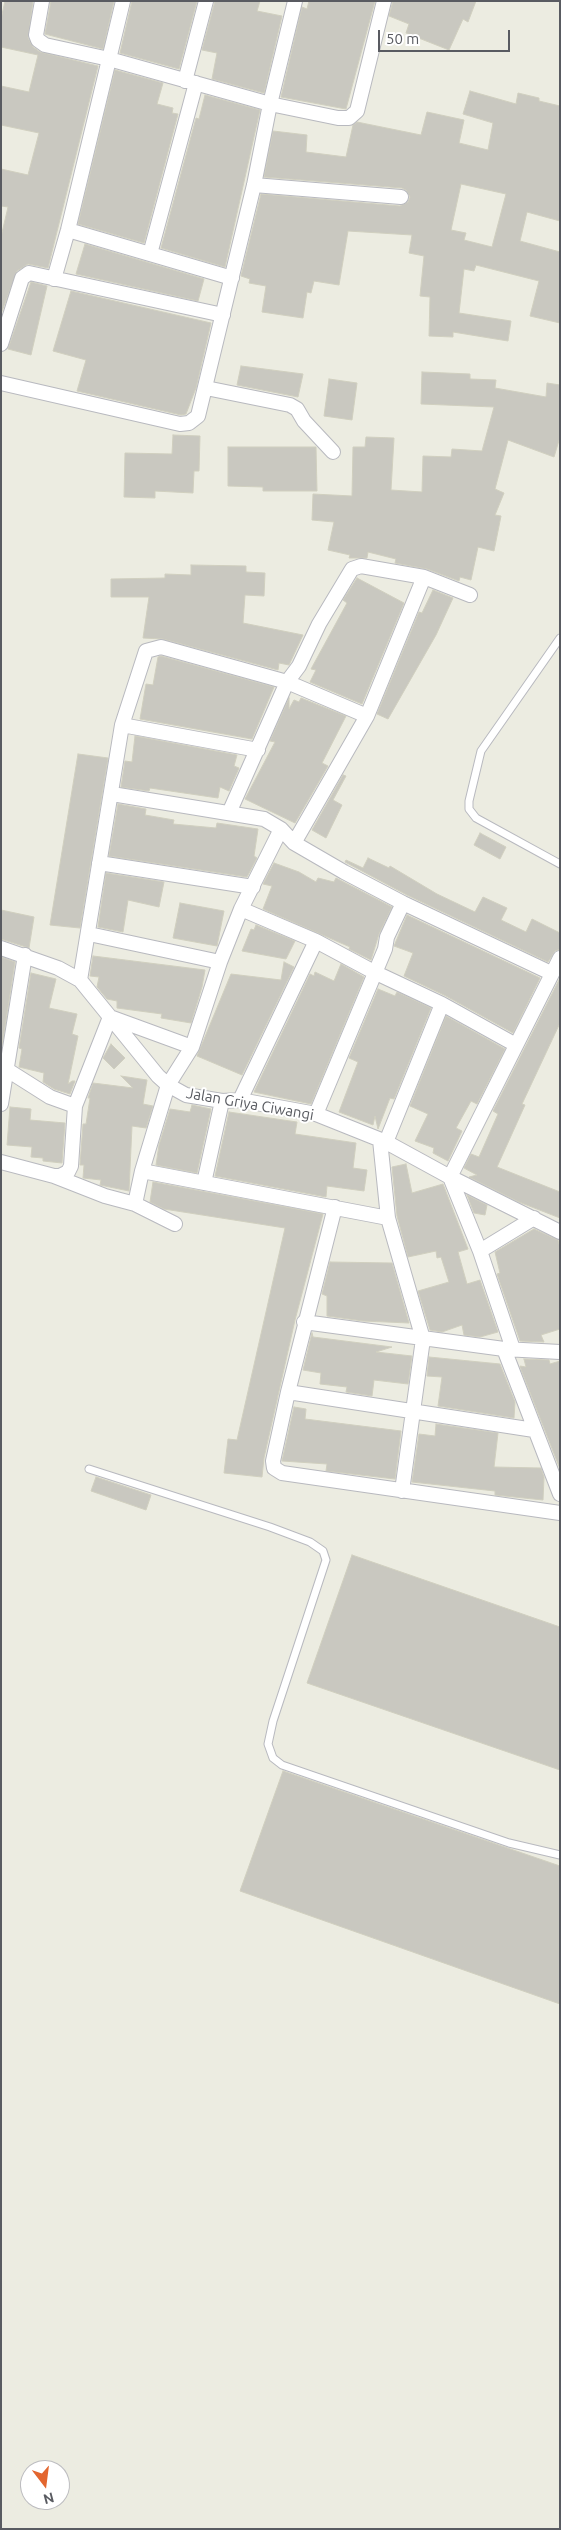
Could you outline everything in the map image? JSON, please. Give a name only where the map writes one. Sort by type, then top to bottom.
[{"type":"street","points":[[42,1],[36,28],[38,40],[41,43],[110,59],[270,104],[338,118],[349,118],[357,111],[384,1]]},
{"type":"street","points":[[54,278],[68,230],[123,1]]},
{"type":"street","points":[[150,254],[191,82],[206,1]]},
{"type":"street","points":[[1,383],[180,424],[189,424],[198,416],[254,185],[270,104],[295,1]]},
{"type":"street","points":[[254,185],[401,196]]},
{"type":"street","points":[[68,230],[232,278]]},
{"type":"street","points":[[1,344],[22,278],[29,273],[223,315]]},
{"type":"street","points":[[206,388],[290,405],[297,409],[304,421],[333,452]]},
{"type":"street","points":[[229,813],[287,682],[299,666],[319,624],[352,569],[361,566],[424,577],[470,595]]},
{"type":"street","points":[[294,843],[367,716],[424,577]]},
{"type":"street","points":[[80,980],[122,725],[143,656],[153,647],[161,646],[287,682],[367,716]]},
{"type":"street","points":[[122,725],[258,750]]},
{"type":"street","points":[[112,794],[264,819],[281,829],[294,843],[403,903],[551,973]]},
{"type":"street","points":[[135,1204],[142,1171],[168,1085],[192,1047],[220,962],[241,909],[281,829]]},
{"type":"street","points":[[99,863],[253,887]]},
{"type":"street","points":[[316,1114],[384,949],[387,937],[403,903]]},
{"type":"street","points":[[241,909],[316,941],[374,972],[442,1004],[516,1045]]},
{"type":"street","points":[[89,934],[220,962]]},
{"type":"street","points":[[240,1100],[316,941]]},
{"type":"street","name":"Jalan Griya Ciwangi","points":[[1,948],[25,955],[80,980],[148,1065],[168,1085],[186,1095],[222,1101],[240,1100],[316,1114],[383,1141],[560,1232]]},
{"type":"street","points":[[1,1104],[4,1068],[25,955]]},
{"type":"street","points":[[560,958],[450,1177],[480,1251],[534,1430],[560,1494]]},
{"type":"street","points":[[402,1491],[423,1339],[388,1218],[383,1141],[442,1004]]},
{"type":"street","points":[[54,1176],[65,1174],[71,1166],[75,1106],[110,1017],[192,1047]]},
{"type":"street","points":[[4,1068],[50,1097],[75,1106]]},
{"type":"street","points":[[204,1183],[222,1101]]},
{"type":"street","points":[[1,1162],[54,1176],[105,1196],[135,1204],[175,1224]]},
{"type":"street","points":[[142,1171],[388,1218]]},
{"type":"street","points":[[335,1207],[304,1322],[288,1392],[273,1461],[276,1471],[560,1513]]},
{"type":"street","points":[[480,1251],[534,1218]]},
{"type":"street","points":[[304,1322],[508,1349],[560,1352]]},
{"type":"street","points":[[288,1392],[534,1430]]},
{"type":"lane","points":[[560,638],[481,751],[469,802],[469,810],[476,818],[560,864]]},
{"type":"lane","points":[[89,1469],[270,1527],[310,1542],[323,1551],[326,1560],[273,1721],[268,1744],[273,1758],[282,1765],[509,1843],[560,1855]]},
{"type":"building","points":[[5,1],[33,1],[28,38],[33,47],[40,52],[98,66],[48,268],[28,264],[17,271],[1,314],[1,237],[8,207],[1,206],[1,169],[28,175],[39,133],[1,125],[1,86],[29,92],[38,55],[1,47],[1,19]]},
{"type":"building","points":[[51,1],[114,1],[103,49],[45,34]]},
{"type":"building","points":[[132,1],[197,1],[179,69],[120,53]]},
{"type":"building","points":[[215,1],[260,1],[257,11],[282,16],[264,93],[212,79],[217,53],[202,50]]},
{"type":"building","points":[[309,1],[375,1],[346,109],[281,97],[302,7],[307,9]]},
{"type":"building","points":[[393,1],[476,1],[468,22],[463,19],[449,50],[406,33],[409,24],[389,16]]},
{"type":"building","points":[[115,70],[163,83],[157,104],[173,108],[172,113],[178,114],[144,243],[78,224]]},
{"type":"building","points":[[470,91],[516,104],[518,93],[560,106],[560,221],[527,212],[520,241],[560,252],[560,323],[530,316],[539,281],[476,265],[474,271],[464,269],[459,313],[511,321],[508,341],[453,332],[453,337],[429,336],[430,297],[420,296],[424,256],[409,253],[412,235],[348,231],[339,285],[314,281],[311,293],[307,292],[303,318],[262,312],[266,286],[249,283],[250,279],[241,276],[261,194],[400,206],[408,202],[410,197],[406,190],[402,188],[264,177],[273,131],[307,135],[306,152],[346,157],[353,125],[357,122],[421,135],[427,112],[464,120],[459,143],[488,150],[493,123],[463,114]],"holes":[[[461,184],[506,194],[492,247],[464,240],[466,233],[451,230]]]},
{"type":"building","points":[[205,95],[260,110],[225,267],[161,248],[196,118],[199,119]]},
{"type":"building","points":[[85,244],[204,279],[198,301],[76,274]]},
{"type":"building","points":[[31,282],[47,286],[31,355],[8,349]]},
{"type":"building","points":[[71,291],[211,323],[196,388],[186,414],[181,415],[77,391],[86,360],[53,351]]},
{"type":"building","points":[[241,366],[303,374],[298,397],[237,385]]},
{"type":"building","points":[[422,372],[470,374],[470,379],[496,380],[495,388],[546,397],[547,383],[560,385],[560,437],[554,457],[508,440],[495,489],[504,493],[495,515],[501,516],[494,551],[478,547],[471,580],[460,577],[459,581],[427,569],[395,563],[396,559],[368,552],[367,558],[349,558],[350,555],[328,550],[334,522],[312,520],[313,494],[352,496],[353,447],[365,447],[366,437],[394,438],[391,490],[422,492],[423,456],[451,457],[452,449],[482,451],[494,407],[421,404]]},
{"type":"building","points":[[329,379],[357,383],[352,420],[324,416]]},
{"type":"building","points":[[173,435],[200,436],[199,471],[194,471],[193,493],[155,491],[155,498],[124,497],[125,453],[172,454]]},
{"type":"building","points":[[228,447],[316,447],[317,491],[263,491],[263,487],[228,486]]},
{"type":"building","points":[[191,565],[246,566],[246,572],[265,573],[264,596],[245,595],[243,623],[303,635],[289,665],[279,663],[278,670],[163,639],[143,638],[149,597],[111,597],[111,579],[165,578],[165,574],[191,575]]},
{"type":"building","points":[[357,578],[404,603],[362,704],[310,682],[316,670],[311,669],[347,603],[343,600]]},
{"type":"building","points":[[433,590],[453,598],[436,635],[388,719],[377,714],[419,612],[422,613]]},
{"type":"building","points":[[161,656],[274,687],[252,739],[140,719],[146,684],[153,685],[158,657]]},
{"type":"building","points":[[289,698],[289,709],[294,700],[299,702],[301,698],[346,716],[322,763],[328,766],[295,823],[245,799],[275,742],[270,741]]},
{"type":"building","points":[[135,736],[237,755],[234,766],[239,768],[229,791],[220,787],[218,798],[150,788],[149,791],[121,787],[125,761],[132,762]]},
{"type":"building","points":[[78,754],[108,758],[80,928],[50,925]]},
{"type":"building","points":[[343,775],[346,776],[333,800],[342,805],[326,838],[312,830]]},
{"type":"building","points":[[118,804],[146,809],[145,815],[174,820],[173,824],[216,828],[217,823],[258,829],[254,856],[257,858],[247,877],[109,856]]},
{"type":"building","points":[[480,833],[506,847],[500,859],[474,845]]},
{"type":"building","points":[[368,858],[389,868],[390,866],[437,894],[475,912],[483,897],[507,908],[501,920],[526,932],[532,919],[560,933],[560,949],[555,951],[548,962],[407,895],[345,862],[346,860],[363,868]]},
{"type":"building","points":[[274,863],[299,872],[316,882],[318,878],[334,882],[336,878],[392,907],[379,934],[371,960],[349,949],[350,947],[263,909],[272,886],[263,884]]},
{"type":"building","points":[[106,873],[164,882],[159,907],[128,900],[123,932],[98,927]]},
{"type":"building","points":[[180,903],[224,911],[217,946],[173,938]]},
{"type":"building","points":[[1,910],[34,917],[29,948],[1,939]]},
{"type":"building","points":[[407,915],[540,978],[513,1033],[446,996],[404,976],[413,953],[394,946]]},
{"type":"building","points":[[256,925],[295,941],[286,959],[242,951],[251,929],[254,930]]},
{"type":"building","points":[[93,956],[205,970],[191,1023],[161,1018],[162,1014],[117,1008],[117,1001],[107,999],[97,987],[99,977],[90,976]]},
{"type":"building","points":[[1,957],[15,962],[2,1046],[1,1046]]},
{"type":"building","points":[[284,962],[294,967],[242,1075],[197,1056],[231,974],[281,980]]},
{"type":"building","points":[[341,964],[364,977],[311,1104],[254,1092],[310,974],[314,976],[315,972],[334,981]]},
{"type":"building","points":[[31,973],[56,979],[49,1008],[77,1014],[72,1034],[78,1036],[68,1084],[75,1081],[70,1094],[54,1089],[43,1082],[44,1073],[19,1067],[22,1049],[19,1048]]},
{"type":"building","points":[[560,978],[560,1023],[522,1104],[525,1105],[497,1167],[560,1192],[560,1218],[519,1202],[469,1177],[477,1175],[464,1168],[471,1154],[479,1157],[498,1114],[493,1111]]},
{"type":"building","points":[[378,989],[395,996],[397,992],[431,1008],[394,1099],[390,1098],[378,1129],[375,1116],[373,1125],[339,1112],[358,1062],[349,1058]]},
{"type":"building","points":[[446,1016],[505,1049],[477,1104],[471,1101],[456,1128],[462,1131],[448,1161],[433,1153],[434,1148],[415,1141],[428,1114],[410,1106]]},
{"type":"building","points":[[111,1044],[125,1058],[114,1069],[103,1058]]},
{"type":"building","points":[[121,1076],[147,1080],[143,1104],[153,1106],[146,1128],[132,1126],[129,1191],[100,1185],[101,1180],[83,1178],[84,1165],[80,1165],[83,1124],[86,1124],[90,1098],[88,1098],[93,1083],[133,1088]]},
{"type":"building","points":[[192,1105],[211,1109],[197,1173],[156,1165],[159,1145],[170,1109],[190,1112]]},
{"type":"building","points":[[10,1107],[31,1109],[30,1120],[65,1123],[62,1163],[43,1161],[43,1158],[31,1157],[32,1147],[7,1145]]},
{"type":"building","points":[[229,1112],[297,1122],[295,1134],[356,1143],[353,1168],[367,1170],[364,1191],[327,1186],[326,1197],[215,1176]]},
{"type":"building","points":[[406,1164],[412,1193],[443,1184],[468,1249],[458,1252],[467,1284],[480,1280],[498,1332],[480,1337],[464,1335],[462,1325],[442,1332],[430,1330],[418,1291],[449,1282],[441,1257],[437,1258],[436,1251],[408,1257],[397,1216],[392,1167]]},
{"type":"building","points":[[153,1182],[323,1214],[295,1320],[264,1458],[262,1477],[224,1473],[228,1439],[237,1440],[285,1228],[164,1209],[150,1202]]},
{"type":"building","points":[[467,1195],[487,1205],[485,1215],[474,1213]]},
{"type":"building","points":[[534,1229],[558,1240],[560,1248],[560,1329],[541,1335],[544,1342],[520,1341],[497,1274],[500,1273],[495,1252]]},
{"type":"building","points":[[330,1262],[392,1263],[409,1323],[363,1321],[327,1316],[327,1296],[322,1294]]},
{"type":"building","points":[[312,1333],[313,1337],[392,1347],[376,1352],[412,1356],[408,1384],[374,1380],[372,1396],[346,1392],[347,1387],[320,1384],[321,1373],[303,1370]]},
{"type":"building","points":[[429,1357],[500,1364],[515,1402],[514,1418],[438,1406],[442,1377],[427,1376]]},
{"type":"building","points":[[524,1359],[549,1360],[550,1364],[560,1361],[560,1469],[520,1366],[526,1367]]},
{"type":"building","points":[[294,1407],[306,1409],[305,1419],[401,1431],[395,1479],[326,1471],[327,1464],[282,1461]]},
{"type":"building","points":[[436,1424],[498,1433],[494,1467],[541,1468],[544,1477],[543,1500],[495,1495],[495,1491],[412,1482],[419,1434],[435,1436]]},
{"type":"building","points":[[96,1477],[151,1495],[146,1510],[91,1491]]},
{"type":"building","points":[[352,1555],[560,1627],[560,1770],[307,1683]]},
{"type":"building","points":[[283,1771],[560,1866],[560,2004],[240,1891]]}]
